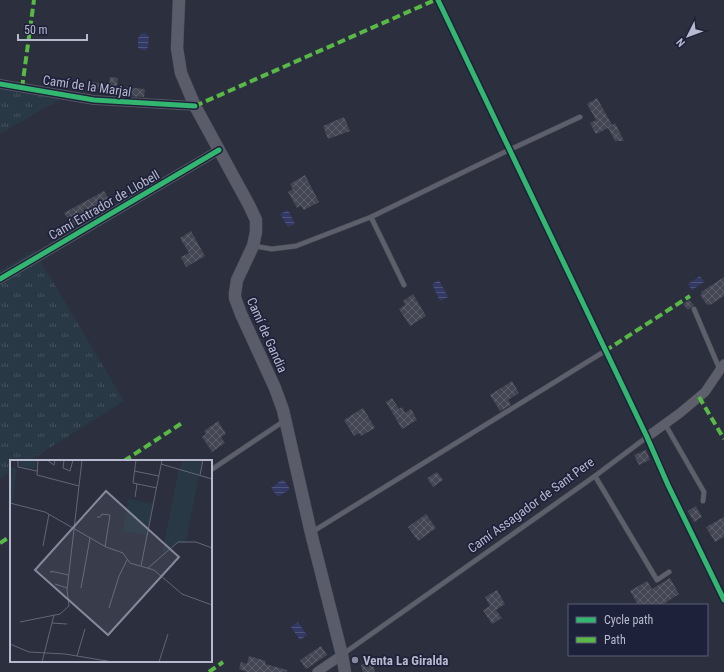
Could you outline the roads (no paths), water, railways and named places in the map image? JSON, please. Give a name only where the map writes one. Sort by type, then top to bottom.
[{"type":"main road","name":"Camí de Gandia","points":[[179,0],[177,48],[179,62],[186,86],[195,106],[254,215],[256,226],[253,246],[237,280],[235,293],[241,314],[275,388],[286,420],[310,533],[342,655],[345,672]]},
{"type":"street","name":"Camí de la Marjal","points":[[0,84],[94,100],[195,106]]},
{"type":"street","name":"Camí Entrador de Llobell","points":[[0,279],[220,150]]},
{"type":"street","name":"Camí Assagador de Sant Pere","points":[[647,437],[705,392],[722,367]]},
{"type":"street","points":[[317,672],[342,655]]},
{"type":"lane","points":[[253,246],[272,249],[296,246],[371,217],[508,150],[580,117]]},
{"type":"lane","points":[[371,217],[404,285]]},
{"type":"lane","points":[[694,309],[722,367]]},
{"type":"lane","points":[[310,533],[605,351]]},
{"type":"lane","points":[[212,469],[286,420]]},
{"type":"lane","points":[[665,424],[704,492],[703,501]]},
{"type":"lane","name":"Camí Assagador de Sant Pere","points":[[342,655],[595,476],[647,437]]},
{"type":"lane","points":[[595,476],[657,580],[669,572]]},
{"type":"water","points":[[145,33],[149,37],[148,47],[146,50],[141,50],[138,48],[138,38],[141,34]]},
{"type":"water","points":[[288,210],[295,224],[288,227],[280,214]]},
{"type":"water","points":[[700,276],[704,282],[692,290],[688,284]]},
{"type":"water","points":[[439,280],[448,297],[440,301],[432,284]]},
{"type":"water","points":[[283,479],[290,489],[278,497],[271,488]]},
{"type":"water","points":[[298,622],[307,635],[300,640],[291,627]]},
{"type":"place","name":"Venta La Giralda","points":[[355,660]]}]
